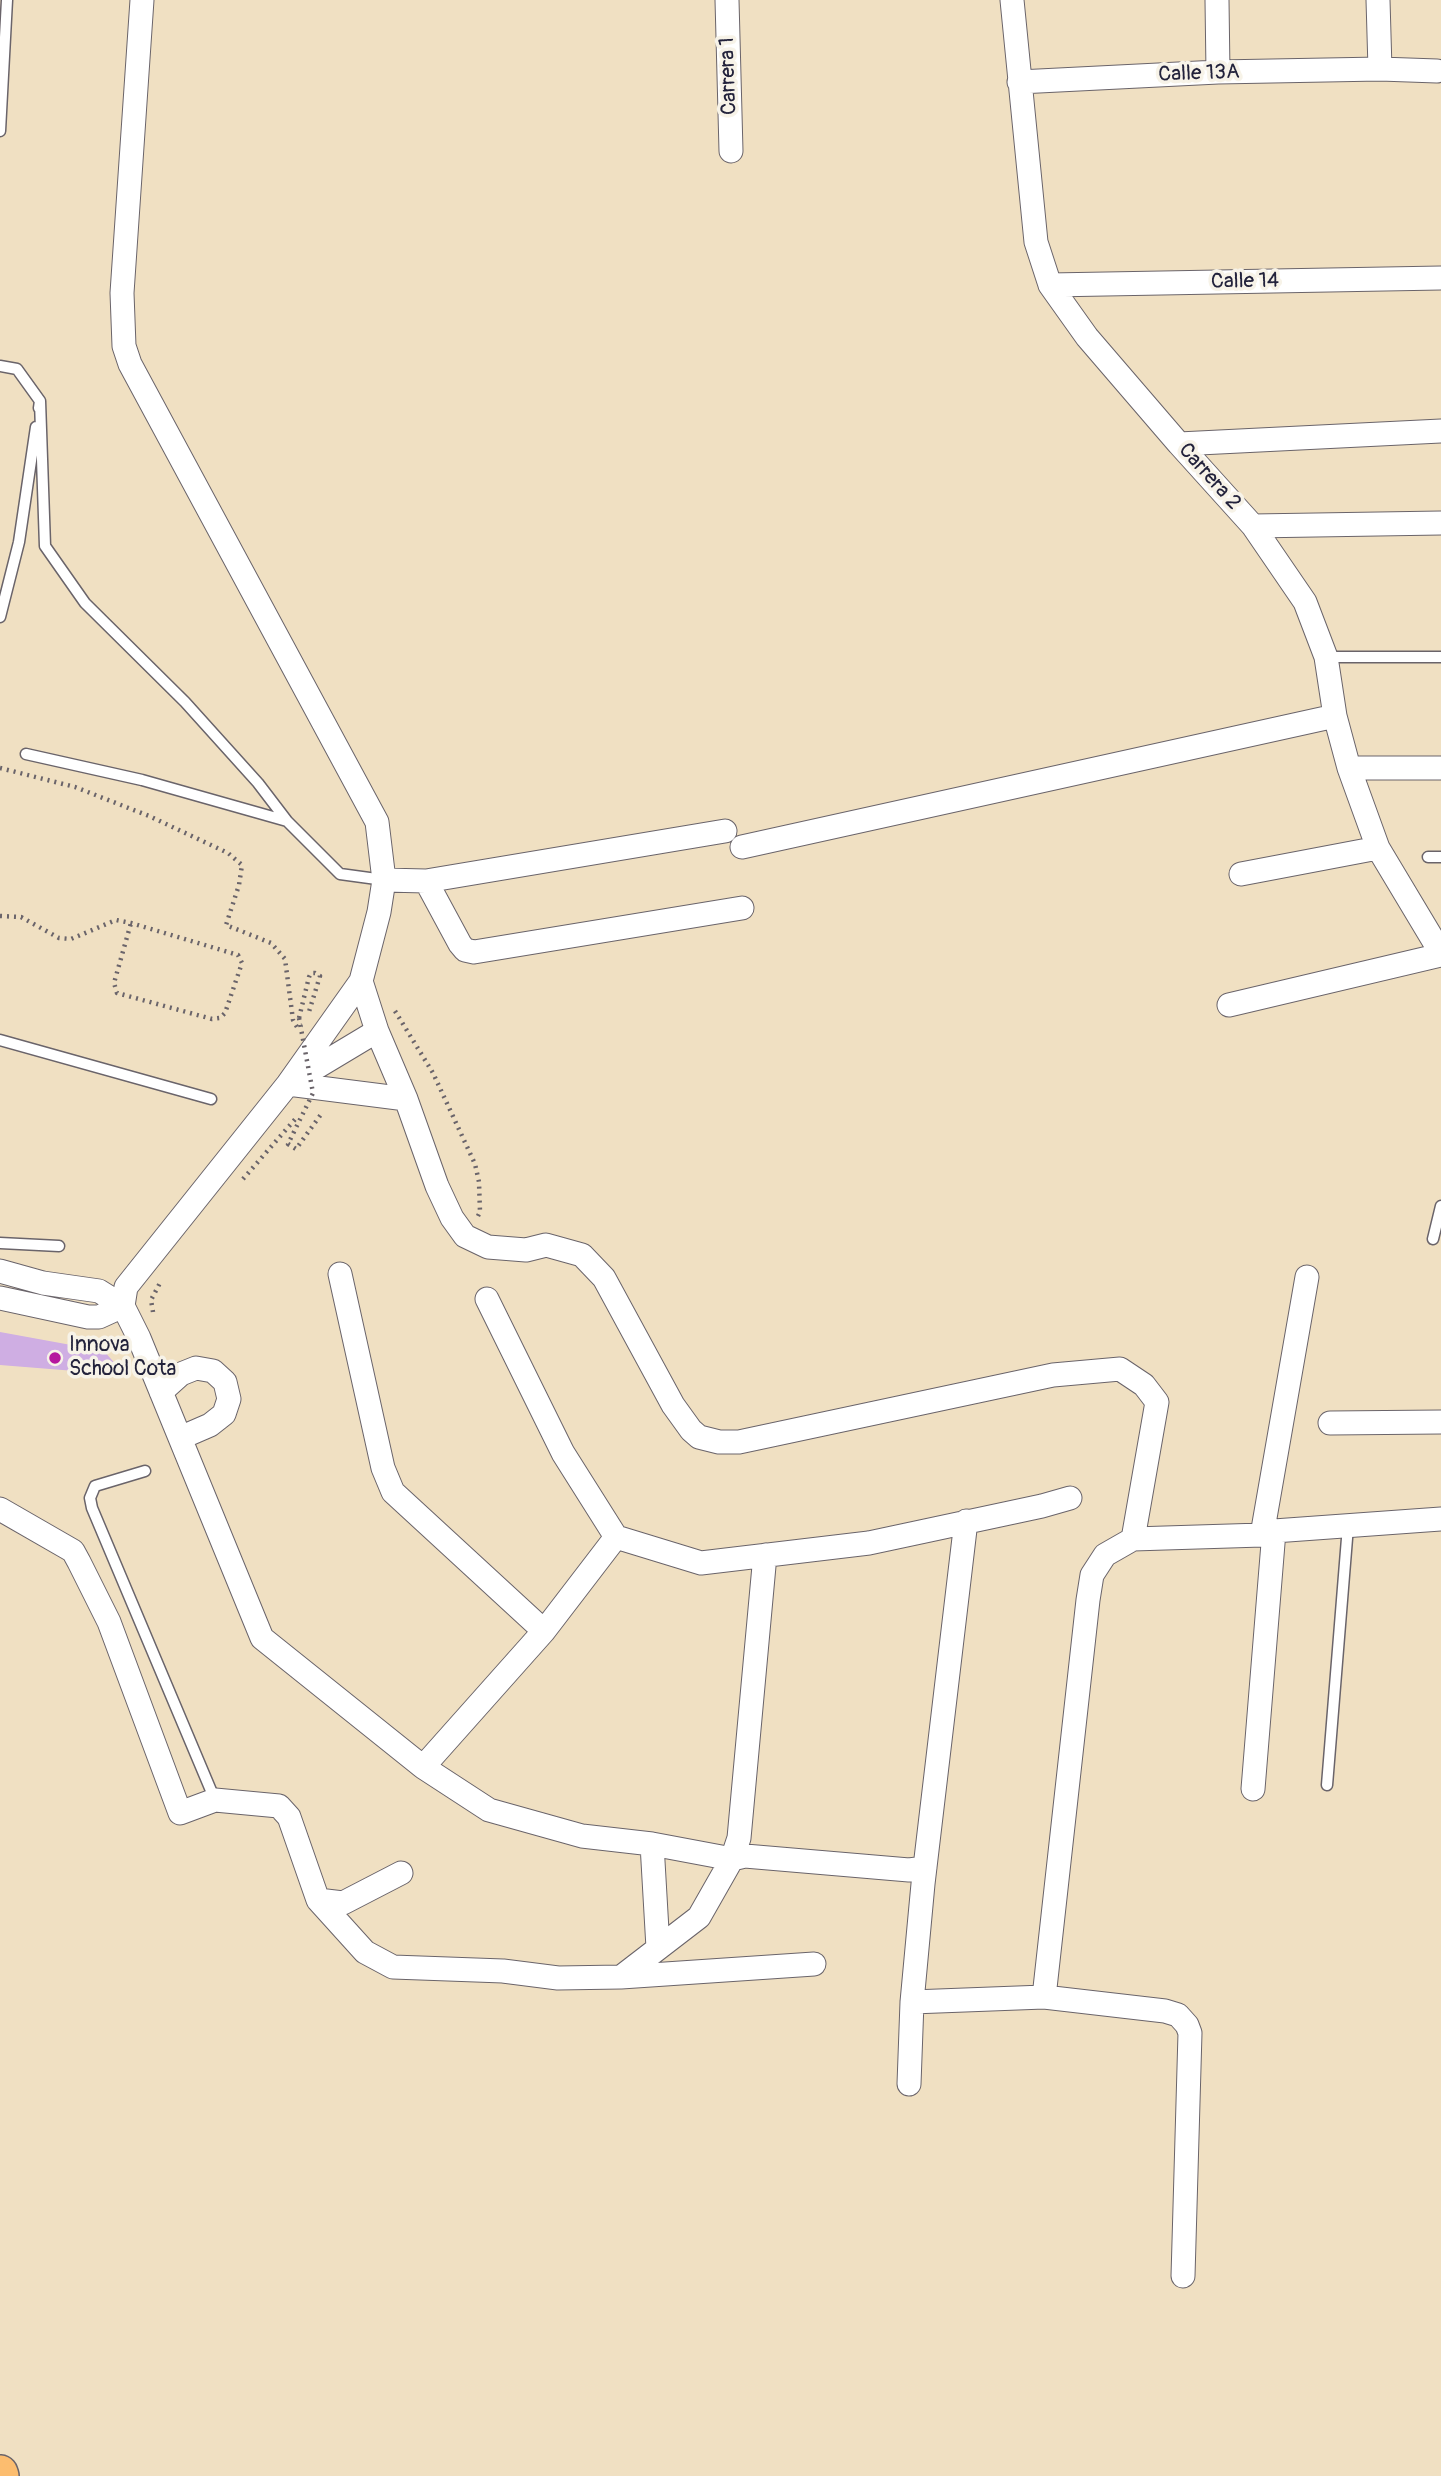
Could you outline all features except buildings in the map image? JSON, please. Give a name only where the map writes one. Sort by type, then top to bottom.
[{"type":"street","points":[[123,1306],[126,1287],[288,1084],[360,981],[380,912],[384,880],[377,822],[130,364],[124,346],[122,293],[142,0]]},
{"type":"street","name":"Carrera 1","points":[[727,0],[731,151]]},
{"type":"street","name":"Carrera 2","points":[[1012,0],[1018,82],[1036,242],[1050,285],[1087,337],[1253,526],[1305,602],[1326,657],[1335,716],[1349,768],[1378,848],[1441,954]]},
{"type":"street","points":[[1217,0],[1218,72]]},
{"type":"street","points":[[1378,0],[1380,69]]},
{"type":"street","name":"Calle 13A","points":[[1018,82],[1218,72],[1380,69],[1437,71]]},
{"type":"street","name":"Calle 14","points":[[1050,285],[1441,278]]},
{"type":"street","points":[[1179,444],[1441,431]]},
{"type":"street","points":[[1253,526],[1441,523]]},
{"type":"street","points":[[742,847],[1335,716]]},
{"type":"street","points":[[1349,768],[1441,768]]},
{"type":"street","points":[[384,880],[426,881],[725,831]]},
{"type":"street","points":[[1241,874],[1378,848]]},
{"type":"street","points":[[426,881],[460,944],[465,950],[474,952],[743,908]]},
{"type":"street","points":[[1229,1005],[1441,954]]},
{"type":"street","points":[[360,981],[437,1186],[452,1218],[465,1236],[488,1247],[526,1250],[546,1245],[582,1255],[604,1278],[673,1405],[699,1437],[719,1442],[739,1442],[1053,1376],[1119,1369],[1144,1385],[1157,1402],[1133,1539]]},
{"type":"street","points":[[288,1084],[377,1031]]},
{"type":"street","points":[[288,1084],[405,1099]]},
{"type":"street","points":[[0,1271],[43,1283],[99,1291],[123,1306],[146,1329],[161,1392],[262,1638],[423,1767],[489,1810],[582,1836],[652,1844],[732,1859],[745,1856],[909,1870],[925,1868]]},
{"type":"street","points":[[340,1274],[383,1468],[393,1492],[544,1631]]},
{"type":"street","points":[[1253,1788],[1268,1533],[1307,1277]]},
{"type":"street","points":[[0,1298],[88,1317],[99,1317],[123,1306]]},
{"type":"street","points":[[486,1300],[563,1453],[616,1537],[701,1563],[869,1543],[1070,1498]]},
{"type":"street","points":[[161,1392],[181,1374],[196,1368],[213,1371],[225,1382],[229,1399],[224,1414],[210,1425],[180,1438]]},
{"type":"street","points":[[1330,1423],[1441,1422]]},
{"type":"street","points":[[0,1509],[73,1551],[109,1622],[180,1813],[215,1800],[279,1806],[289,1817],[318,1900],[365,1952],[393,1967],[503,1971],[558,1978],[621,1977],[814,1964]]},
{"type":"street","points":[[1044,1997],[1092,1575],[1105,1555],[1133,1539],[1268,1533],[1441,1519]]},
{"type":"street","points":[[909,2084],[912,2002],[925,1868],[966,1521]]},
{"type":"street","points":[[423,1767],[544,1631],[616,1537]]},
{"type":"street","points":[[621,1977],[699,1917],[732,1859],[739,1838],[765,1555]]},
{"type":"street","points":[[652,1844],[658,1948]]},
{"type":"street","points":[[318,1900],[343,1903],[401,1873]]},
{"type":"street","points":[[912,2002],[1044,1997],[1166,2011],[1178,2015],[1190,2032],[1183,2276]]},
{"type":"lane","points":[[0,131],[7,0]]},
{"type":"lane","points":[[0,366],[17,369],[40,401],[45,546],[85,603],[185,702],[258,783],[287,821],[340,874],[384,880]]},
{"type":"lane","points":[[0,617],[19,542],[40,401]]},
{"type":"lane","points":[[1326,657],[1441,657]]},
{"type":"lane","points":[[26,754],[142,780],[287,821]]},
{"type":"lane","points":[[1428,857],[1441,857]]},
{"type":"lane","points":[[0,1040],[211,1099]]},
{"type":"lane","points":[[1433,1240],[1441,1206]]},
{"type":"lane","points":[[0,1243],[59,1246]]},
{"type":"lane","points":[[145,1471],[95,1486],[90,1498],[92,1508],[215,1800]]},
{"type":"lane","points":[[1327,1785],[1348,1526]]},
{"type":"path","points":[[0,768],[75,787],[149,816],[228,853],[242,866],[226,925],[271,943],[285,959],[293,1020],[297,1027],[303,1024],[311,1009],[320,976],[311,973],[299,1018],[301,1027],[304,1047],[307,1058],[313,1093],[288,1144],[296,1149],[322,1113]]},
{"type":"path","points":[[0,916],[21,917],[59,938],[71,939],[116,920],[131,923],[238,955],[242,963],[225,1013],[220,1018],[212,1019],[117,993],[114,983],[131,923]]},
{"type":"path","points":[[395,1010],[433,1073],[475,1164],[479,1182],[480,1212],[465,1236]]},
{"type":"path","points":[[301,1103],[319,1095]]},
{"type":"path","points":[[241,1171],[235,1183],[264,1156],[297,1116],[314,1105]]},
{"type":"path","points":[[93,1337],[117,1351],[146,1329],[149,1331],[143,1316],[143,1304],[146,1292],[162,1275],[151,1300],[146,1329]]},
{"type":"place","name":"Innova School Cota","points":[[55,1358]]}]
